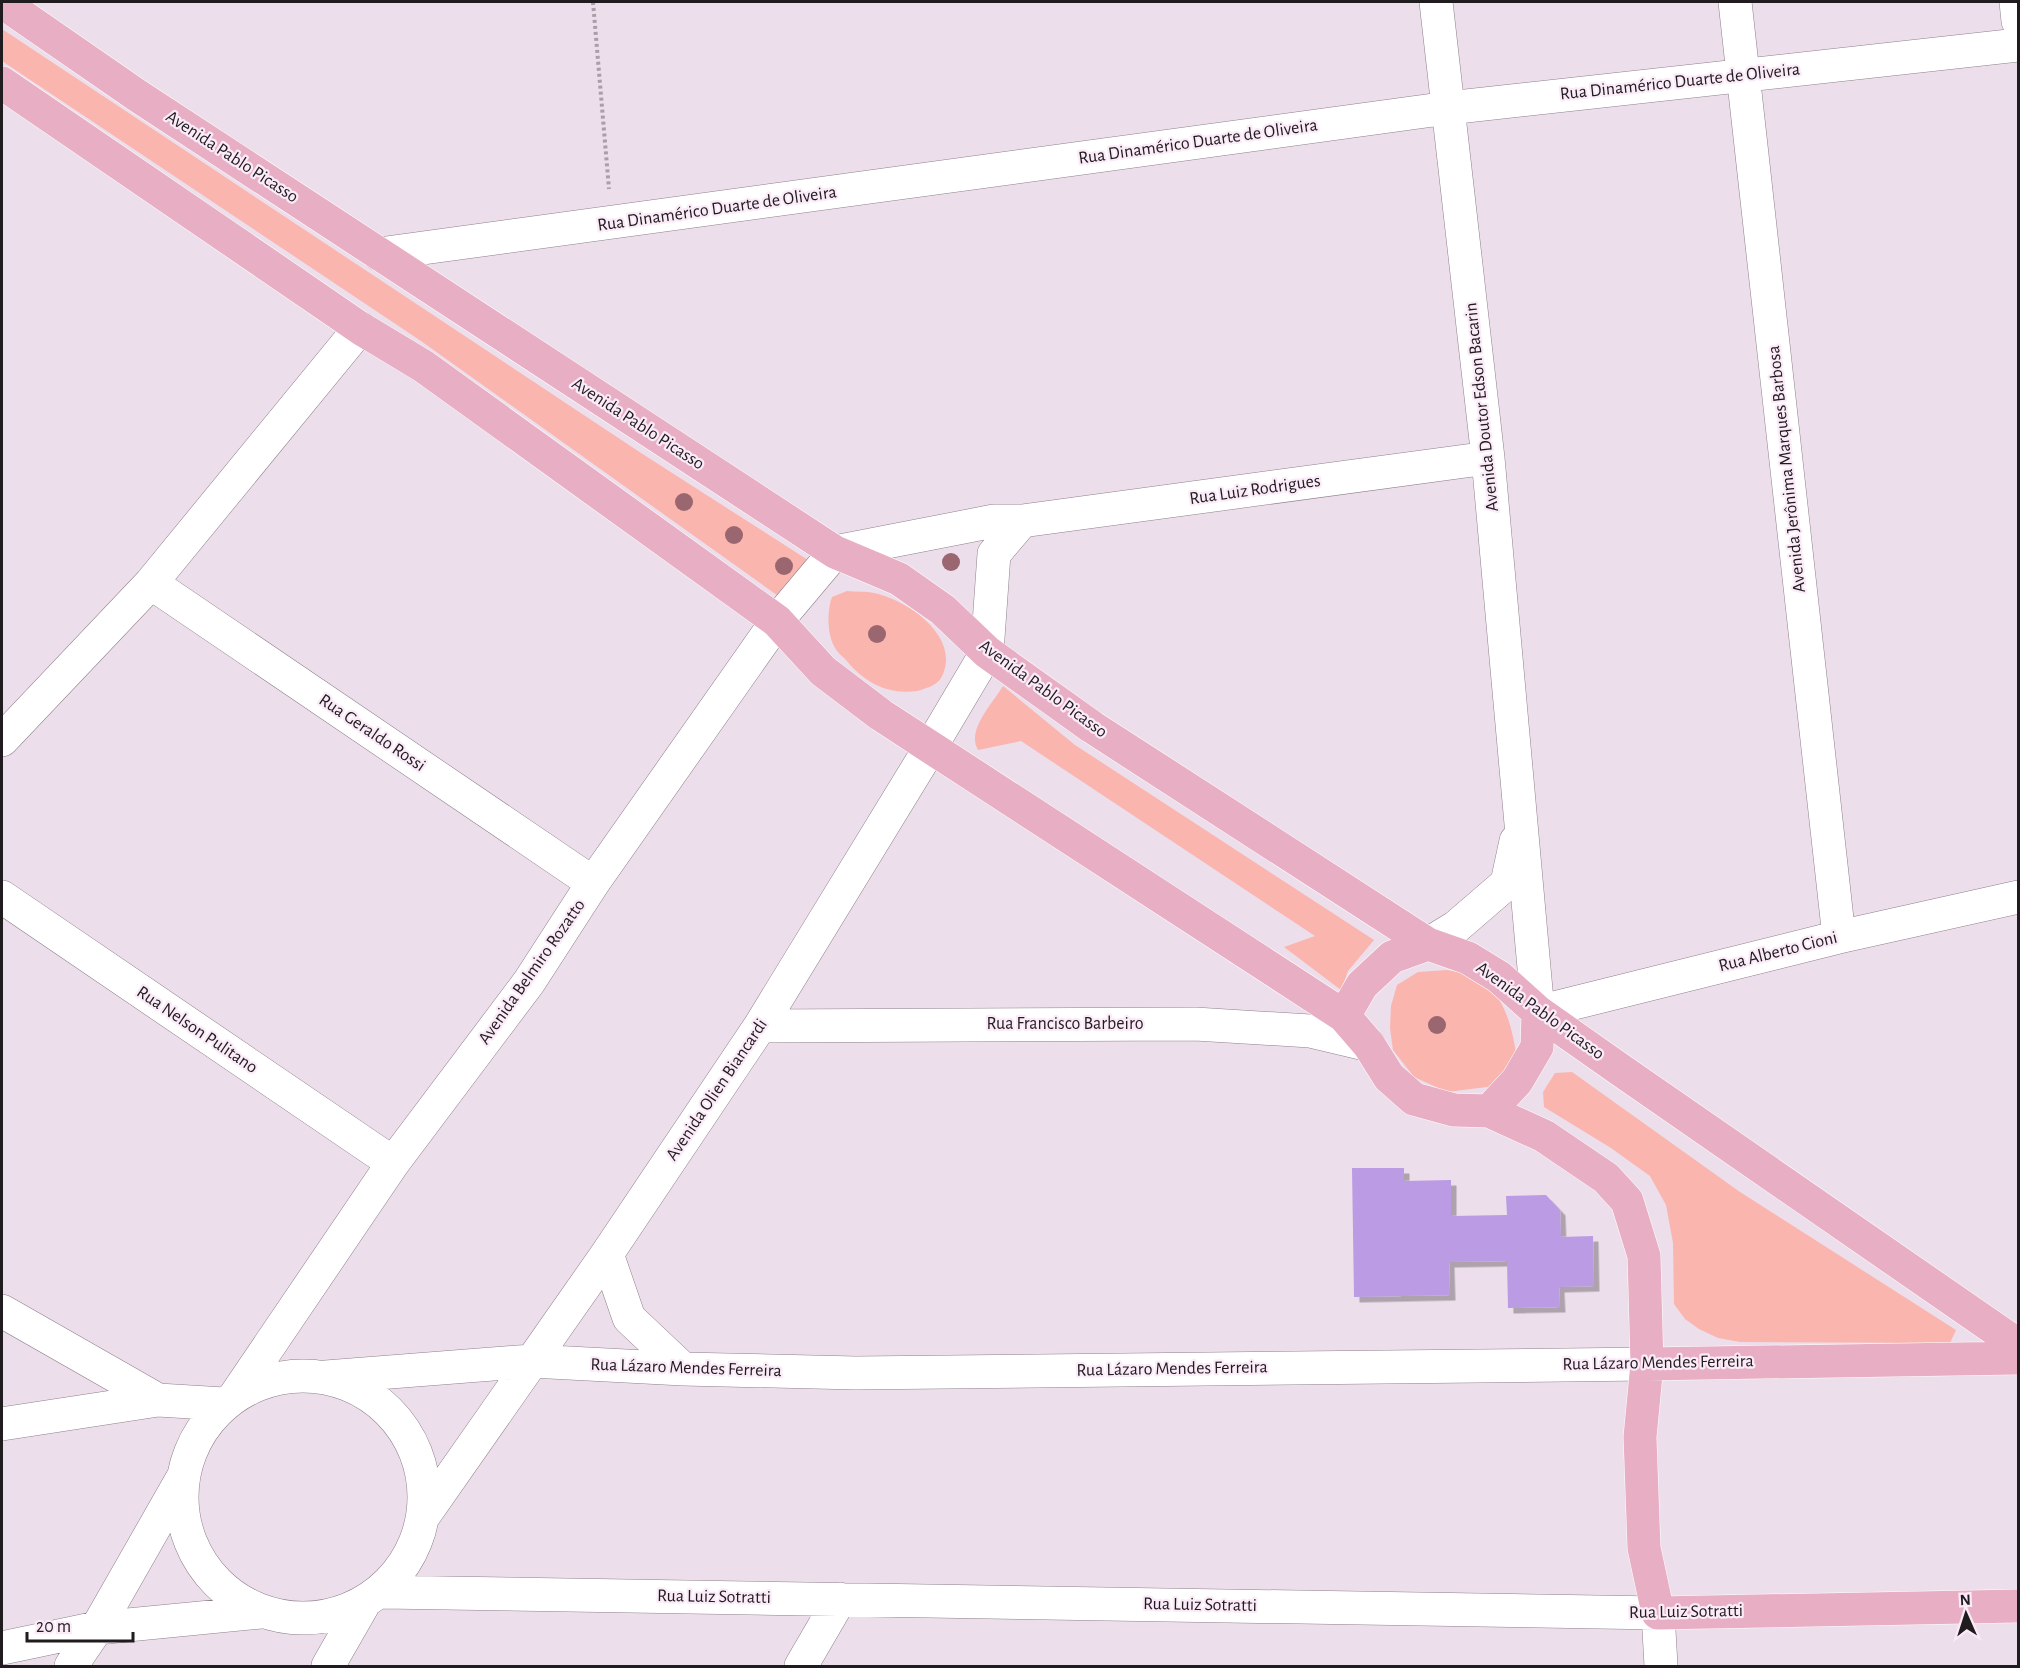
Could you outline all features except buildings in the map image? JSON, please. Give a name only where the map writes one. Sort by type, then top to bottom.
[{"type":"main road","name":"Avenida Pablo Picasso","points":[[2,2],[138,96],[835,552],[899,579],[943,610],[987,652],[1092,727],[1428,944],[1468,958],[1491,973],[1538,1012],[2019,1345]]},
{"type":"main road","points":[[2,83],[360,328],[423,366],[777,621],[823,671],[930,748],[1344,1016],[1369,1045],[1389,1077],[1414,1099],[1454,1110],[1489,1111],[1544,1136],[1606,1178],[1627,1201],[1644,1256],[1647,1364],[1640,1437],[1644,1548],[1658,1613]]},
{"type":"main road","points":[[1344,1016],[1362,985],[1392,957],[1428,944]]},
{"type":"main road","points":[[1489,1111],[1517,1081],[1537,1047],[1538,1012]]},
{"type":"main road","name":"Rua Lázaro Mendes Ferreira","points":[[1647,1364],[2019,1358]]},
{"type":"main road","name":"Rua Luiz Sotratti","points":[[1658,1613],[2019,1606]]},
{"type":"street","name":"Avenida Doutor Edson Bacarin","points":[[1436,2],[1488,458],[1522,813],[1538,1012]]},
{"type":"street","name":"Avenida Jerônima Marques Barbosa","points":[[1735,2],[1839,937]]},
{"type":"street","points":[[2016,2],[2019,21]]},
{"type":"street","name":"Rua Dinamérico Duarte de Oliveira","points":[[379,254],[1448,108],[2019,45]]},
{"type":"street","points":[[2,740],[151,583],[360,328]]},
{"type":"street","name":"Rua Luiz Rodrigues","points":[[835,552],[994,521],[1022,521],[1488,458]]},
{"type":"street","points":[[987,652],[994,554],[1022,521]]},
{"type":"street","name":"Avenida Belmiro Rozatto","points":[[182,1479],[190,1451],[204,1425],[230,1400],[393,1163],[529,982],[593,883],[777,621],[835,552]]},
{"type":"street","name":"Rua Geraldo Rossi","points":[[151,583],[593,883]]},
{"type":"street","name":"Avenida Olien Biancardi","points":[[425,1514],[607,1254],[760,1026],[987,652]]},
{"type":"street","name":"Avenida Doutor Edson Bacarin","points":[[1428,944],[1456,927],[1507,883],[1522,813]]},
{"type":"street","name":"Rua Nelson Pulitano","points":[[2,897],[393,1163]]},
{"type":"street","name":"Rua Alberto Cioni","points":[[1538,1012],[1839,937],[2019,897]]},
{"type":"street","name":"Rua Francisco Barbeiro","points":[[760,1026],[1195,1024],[1310,1031],[1369,1045]]},
{"type":"street","points":[[607,1254],[629,1318],[683,1369]]},
{"type":"street","points":[[2,1311],[158,1400]]},
{"type":"street","name":"Rua Lázaro Mendes Ferreira","points":[[230,1400],[274,1380],[295,1376],[326,1377],[531,1361],[683,1369],[856,1373],[1647,1364]]},
{"type":"street","points":[[326,1377],[382,1403],[394,1419],[418,1453],[425,1514],[411,1557],[372,1598],[328,1666]]},
{"type":"street","points":[[2,1424],[158,1400],[230,1400]]},
{"type":"street","points":[[182,1479],[186,1534],[215,1582],[261,1612]]},
{"type":"street","points":[[71,1666],[97,1628],[182,1479]]},
{"type":"street","name":"Rua Luiz Sotratti","points":[[261,1612],[312,1619],[372,1598],[840,1599],[1658,1613]]},
{"type":"street","points":[[801,1666],[840,1599]]},
{"type":"street","points":[[2,1648],[97,1628],[261,1612]]},
{"type":"street","points":[[1658,1613],[1661,1666]]},
{"type":"path","points":[[593,2],[612,223]]},
{"type":"shaded area","points":[[2,29],[641,453],[811,562],[781,598],[421,341],[2,61]]},
{"type":"shaded area","points":[[847,591],[871,592],[888,597],[916,612],[928,623],[938,635],[945,649],[946,663],[941,678],[917,691],[896,691],[878,686],[853,668],[835,648],[829,628],[832,597]]},
{"type":"shaded area","points":[[1003,686],[1075,745],[1374,940],[1348,971],[1341,990],[1284,947],[1315,936],[1021,741],[978,750],[975,734],[978,725]]},
{"type":"shaded area","points":[[1447,970],[1469,974],[1480,979],[1496,995],[1507,1015],[1517,1060],[1495,1086],[1447,1092],[1414,1077],[1393,1050],[1390,1028],[1391,1006],[1397,985],[1418,972]]},
{"type":"shaded area","points":[[1572,1072],[1740,1192],[1956,1330],[1950,1343],[1740,1342],[1718,1338],[1685,1319],[1674,1304],[1673,1243],[1666,1205],[1650,1176],[1611,1148],[1544,1107],[1543,1092],[1555,1073]]}]
